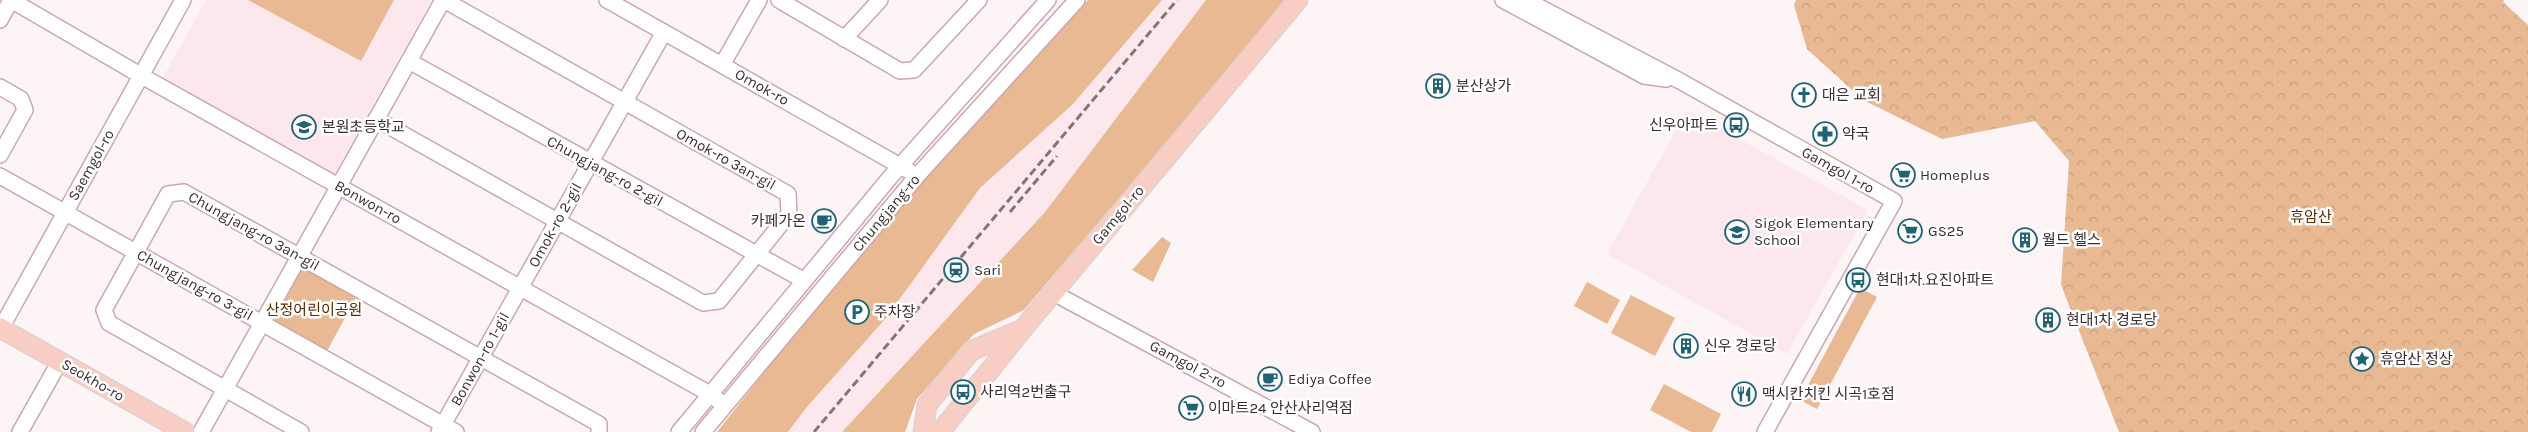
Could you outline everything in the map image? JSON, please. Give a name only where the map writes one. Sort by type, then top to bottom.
[{"type":"main road","name":"Gamgol-ro","points":[[940,432],[1022,330],[1298,0]]},
{"type":"main road","name":"Gamgol-ro","points":[[953,432],[1309,0]]},
{"type":"main road","name":"Seokho-ro","points":[[0,329],[185,432]]},
{"type":"main road","points":[[923,432],[927,405],[971,351],[1022,330]]},
{"type":"street","points":[[0,20],[11,0]]},
{"type":"street","name":"Bonwon-ro","points":[[11,0],[140,76],[710,394],[724,405]]},
{"type":"street","points":[[201,432],[443,0]]},
{"type":"street","name":"Omok-ro 3an-gil","points":[[376,119],[703,303],[719,301],[790,214],[788,194],[443,0]]},
{"type":"street","name":"Omok-ro","points":[[607,0],[917,176]]},
{"type":"street","points":[[722,65],[759,0]]},
{"type":"street","points":[[779,0],[900,71],[914,70],[979,0]]},
{"type":"street","points":[[844,39],[880,0]]},
{"type":"street","name":"Chungjang-ro","points":[[679,432],[803,280],[1048,0]]},
{"type":"street","name":"Chungjang-ro","points":[[703,432],[917,176],[1077,0]]},
{"type":"street","points":[[1503,0],[1644,76],[1680,82]]},
{"type":"street","name":"Gamgol 1-ro","points":[[1526,0],[1546,6],[1894,201],[1765,432]]},
{"type":"street","name":"Saemgol-ro","points":[[0,329],[140,76],[177,2]]},
{"type":"street","name":"Omok-ro 2-gil","points":[[520,287],[664,32]]},
{"type":"street","name":"Chungjang-ro 2-gil","points":[[409,60],[803,280]]},
{"type":"street","points":[[0,87],[21,99],[25,110],[0,155]]},
{"type":"street","name":"Chungjang-ro 3-gil","points":[[0,176],[262,322],[446,430]]},
{"type":"street","name":"Chungjang-ro 3an-gil","points":[[301,432],[108,323],[104,310],[168,194],[184,192],[599,424],[599,432]]},
{"type":"street","name":"Bonwon-ro 1-gil","points":[[446,430],[480,358],[520,287]]},
{"type":"street","name":"Gamgol 2-ro","points":[[1063,298],[1312,432]]},
{"type":"street","points":[[20,432],[60,361]]},
{"type":"shaded area","name":"본원초등학교","points":[[206,0],[431,0],[334,175],[162,79]]},
{"type":"shaded area","points":[[1162,0],[1206,0],[1045,212],[842,432],[788,432],[806,408],[886,318],[980,188],[1073,104]]},
{"type":"shaded area","name":"Sigok Elementary School","points":[[1687,110],[1868,210],[1787,354],[1607,254]]},
{"type":"green space","points":[[248,0],[394,0],[361,61]]},
{"type":"green space","points":[[1088,0],[1162,0],[1073,104],[980,188],[886,318],[806,408],[788,432],[717,432],[878,228]]},
{"type":"green space","points":[[1206,0],[1284,0],[1223,76],[1024,310],[974,334],[917,399],[905,432],[842,432],[1045,212]]},
{"type":"green space","name":"휴암산","points":[[1796,0],[2504,0],[2503,2],[2528,25],[2528,432],[2119,432],[2061,285],[2069,161],[2035,121],[1942,139],[1863,100],[1807,49],[1794,5]]},
{"type":"green space","points":[[1162,237],[1171,243],[1153,282],[1132,270]]},
{"type":"green space","name":"산정어린이공원","points":[[307,267],[358,294],[327,351],[277,324],[275,319],[302,269]]},
{"type":"green space","points":[[1587,282],[1620,300],[1607,324],[1574,306]]},
{"type":"green space","points":[[1860,288],[1877,297],[1817,409],[1800,400]]},
{"type":"green space","points":[[1631,295],[1675,318],[1655,356],[1611,333]]},
{"type":"green space","points":[[1664,384],[1721,414],[1712,432],[1691,432],[1650,410]]},
{"type":"railway","points":[[814,432],[1177,0]]},
{"type":"railway","points":[[1010,212],[1057,156]]},
{"type":"place","name":"분산상가","points":[[1438,86]]},
{"type":"place","name":"대은 교회","points":[[1804,95]]},
{"type":"place","name":"신우아파트","points":[[1736,125]]},
{"type":"place","name":"본원초등학교","points":[[304,127]]},
{"type":"place","name":"약국","points":[[1825,134]]},
{"type":"place","name":"Homeplus","points":[[1903,175]]},
{"type":"place","name":"카페가온","points":[[824,221]]},
{"type":"place","name":"GS25","points":[[1910,231]]},
{"type":"place","name":"Sigok Elementary School","points":[[1737,232]]},
{"type":"place","name":"월드 헬스","points":[[2025,240]]},
{"type":"place","name":"Sari","points":[[956,270]]},
{"type":"place","name":"현대1차.요진아파트","points":[[1858,280]]},
{"type":"place","name":"주차장","points":[[857,312]]},
{"type":"place","name":"현대1차 경로당","points":[[2048,320]]},
{"type":"place","name":"신우 경로당","points":[[1686,346]]},
{"type":"place","name":"휴암산 정상","points":[[2362,359]]},
{"type":"place","name":"Ediya Coffee","points":[[1270,379]]},
{"type":"place","name":"사리역2번출구","points":[[963,392]]},
{"type":"place","name":"맥시칸치킨 시곡1호점","points":[[1744,394]]},
{"type":"place","name":"이마트24 안산사리역점","points":[[1191,408]]}]
